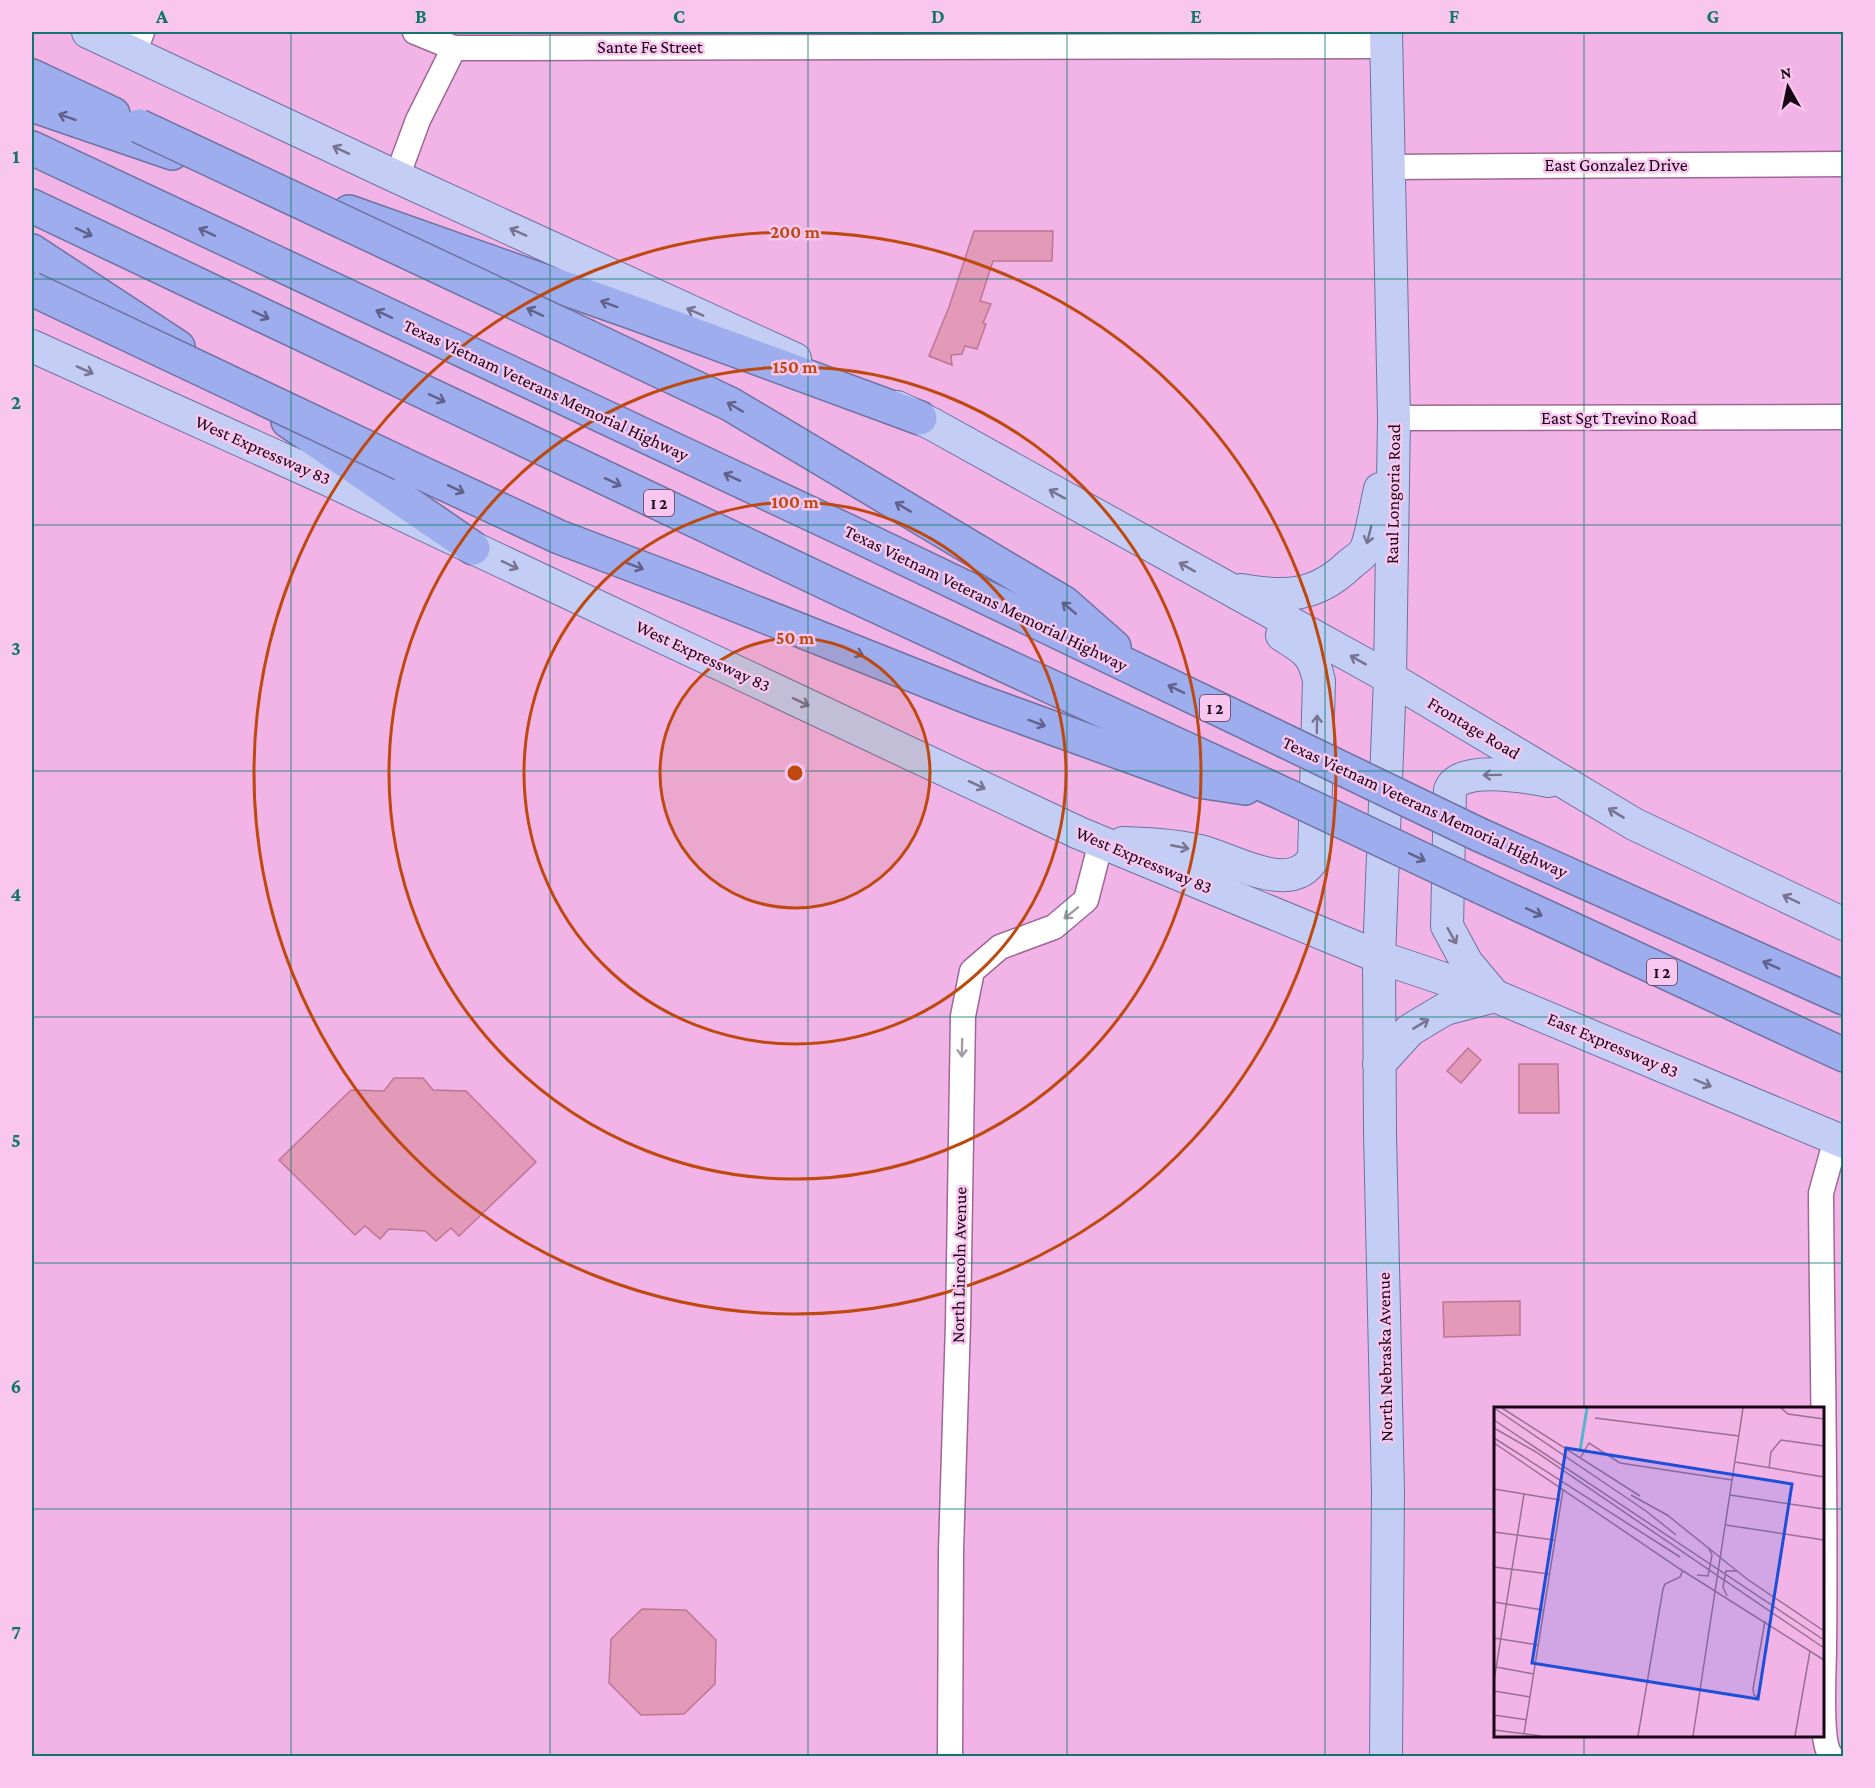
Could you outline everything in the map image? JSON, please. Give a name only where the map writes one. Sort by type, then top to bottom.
[{"type":"highway","points":[[32,76],[730,404],[1064,603],[1145,674]]},
{"type":"highway","points":[[32,105],[387,225],[920,418]]},
{"type":"highway","name":"Texas Vietnam Veterans Memorial Highway","points":[[32,148],[847,531],[1480,835],[1844,997]]},
{"type":"highway","name":"I 2","points":[[32,206],[824,582],[1844,1055]]},
{"type":"highway","points":[[32,251],[204,364],[473,548]]},
{"type":"highway","points":[[32,289],[559,537],[978,701],[1199,781],[1288,796]]},
{"type":"highway","points":[[1614,950],[1844,1071]]},
{"type":"main road","points":[[88,32],[138,42],[397,177],[752,338],[920,418]]},
{"type":"main road","name":"Raul Longoria Road","points":[[1379,957],[1390,678],[1393,428],[1386,39]]},
{"type":"main road","name":"West Expressway 83","points":[[32,346],[333,482],[1101,842],[1379,957]]},
{"type":"main road","name":"Frontage Road","points":[[920,418],[1390,678],[1634,824],[1844,924]]},
{"type":"main road","points":[[1222,586],[1260,594],[1300,594],[1316,590],[1338,577],[1365,550],[1393,428]]},
{"type":"main road","points":[[1101,842],[1169,845],[1203,851],[1264,874],[1288,875],[1310,864],[1314,857],[1318,681],[1316,670],[1309,652],[1246,609],[1222,586]]},
{"type":"main road","points":[[1379,1064],[1410,1030],[1445,1009],[1495,996],[1467,963],[1447,926],[1451,787],[1459,780],[1478,775],[1516,774],[1570,786]]},
{"type":"main road","name":"East Expressway 83","points":[[1379,957],[1495,996],[1840,1140]]},
{"type":"main road","name":"North Nebraska Avenue","points":[[1379,957],[1379,1064],[1388,1491],[1386,1756]]},
{"type":"street","name":"Sante Fe Street","points":[[415,32],[454,48],[1386,39]]},
{"type":"street","points":[[397,177],[418,120],[454,48]]},
{"type":"street","name":"East Gonzalez Drive","points":[[1388,167],[1844,164]]},
{"type":"street","name":"East Sgt Trevino Road","points":[[1393,428],[1844,417]]},
{"type":"street","name":"North Lincoln Avenue","points":[[950,1756],[950,1567],[958,1323],[963,1016],[972,971],[1000,947],[1054,927],[1086,900],[1101,842]]},
{"type":"street","points":[[1823,1407],[1821,1193],[1840,1140]]},
{"type":"street","points":[[1824,1724],[1827,1752],[1831,1756]]},
{"type":"building","points":[[974,231],[1053,231],[1052,261],[993,261],[980,301],[991,304],[983,323],[986,324],[977,349],[965,346],[962,354],[951,355],[952,365],[929,356],[949,307]]},
{"type":"building","points":[[1468,1048],[1481,1060],[1461,1083],[1447,1071]]},
{"type":"building","points":[[1519,1064],[1558,1064],[1559,1113],[1519,1113]]},
{"type":"building","points":[[394,1078],[423,1078],[433,1090],[466,1091],[536,1162],[459,1236],[451,1228],[436,1241],[425,1231],[389,1229],[380,1239],[365,1226],[355,1235],[279,1160],[351,1090],[384,1091]]},
{"type":"building","points":[[1520,1301],[1520,1335],[1444,1337],[1443,1302]]},
{"type":"building","points":[[642,1609],[686,1610],[716,1640],[715,1684],[684,1714],[641,1715],[609,1683],[611,1639]]}]
